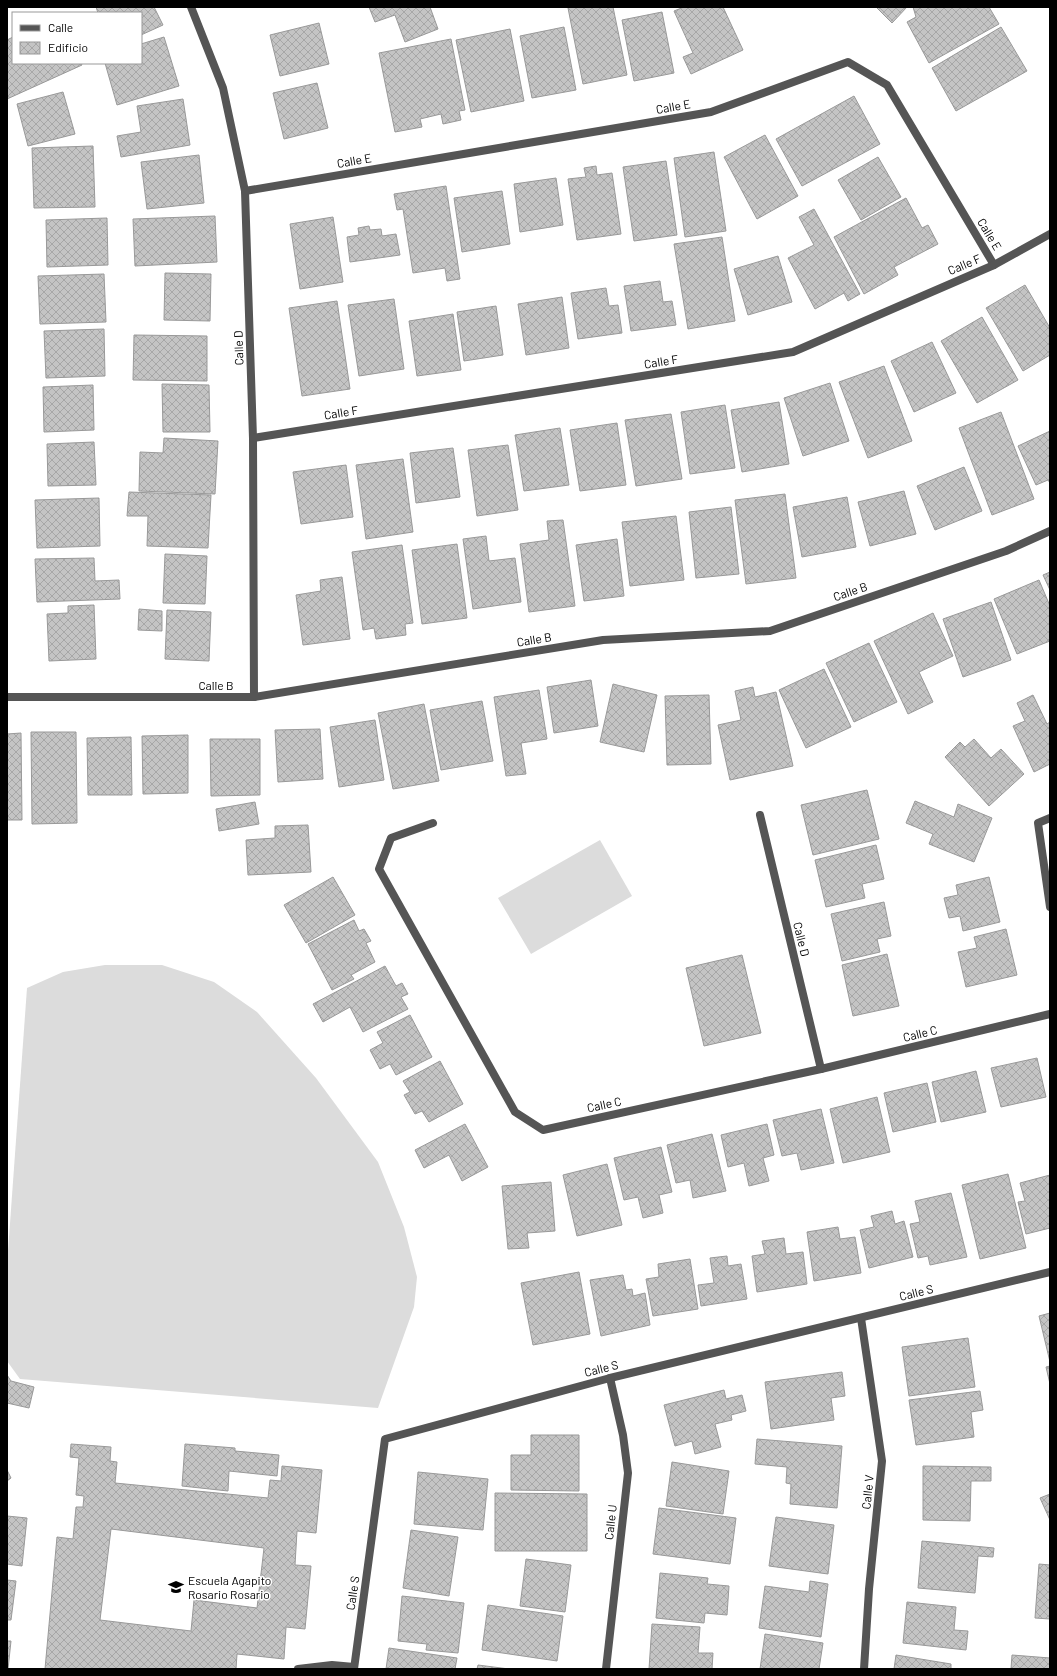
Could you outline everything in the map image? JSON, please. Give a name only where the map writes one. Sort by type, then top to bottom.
[{"type":"street","name":"Calle D","points":[[191,7],[223,88],[245,191],[253,438],[254,697]]},
{"type":"street","name":"Calle E","points":[[245,191],[711,112],[848,62],[887,85],[994,265]]},
{"type":"street","name":"Calle F","points":[[253,438],[793,352],[994,265],[1050,234]]},
{"type":"street","name":"Calle B","points":[[7,697],[254,697],[603,640],[770,631],[1006,551],[1050,531]]},
{"type":"street","name":"Calle D","points":[[760,815],[822,1069]]},
{"type":"street","points":[[1050,818],[1038,823],[1050,907]]},
{"type":"street","name":"Calle C","points":[[433,823],[391,838],[379,869],[515,1112],[543,1130],[822,1069],[1050,1014]]},
{"type":"street","name":"Calle S","points":[[354,1668],[385,1438],[610,1378],[1050,1272]]},
{"type":"street","name":"Calle V","points":[[861,1318],[882,1461],[869,1590],[864,1669]]},
{"type":"street","name":"Calle U","points":[[606,1669],[628,1473],[623,1435],[610,1378]]},
{"type":"street","points":[[298,1669],[332,1665],[354,1668]]},
{"type":"shaded area","points":[[600,840],[632,896],[531,954],[498,898]]},
{"type":"shaded area","points":[[105,965],[162,965],[214,982],[257,1012],[316,1078],[378,1162],[404,1227],[417,1277],[414,1307],[378,1408],[20,1379],[7,1361],[7,1265],[27,988],[63,972]]},
{"type":"building","points":[[96,7],[154,7],[163,25],[142,35],[142,12],[98,12]]},
{"type":"building","points":[[369,7],[430,7],[438,29],[405,42],[395,15],[375,22]]},
{"type":"building","points":[[613,7],[627,75],[583,84],[568,8]]},
{"type":"building","points":[[684,7],[723,7],[743,50],[691,74],[683,57],[693,53],[674,11]]},
{"type":"building","points":[[876,7],[907,7],[892,23]]},
{"type":"building","points":[[913,7],[989,7],[999,24],[929,63],[907,22],[916,17]]},
{"type":"building","points":[[662,12],[674,73],[634,81],[622,20]]},
{"type":"building","points":[[319,23],[329,64],[280,76],[270,35]]},
{"type":"building","points":[[564,27],[576,90],[532,98],[520,36]]},
{"type":"building","points":[[1001,27],[1027,71],[956,111],[932,68]]},
{"type":"building","points":[[510,29],[524,101],[471,112],[456,40]]},
{"type":"building","points":[[164,37],[179,86],[117,105],[105,64],[142,64],[142,44]]},
{"type":"building","points":[[12,38],[12,64],[82,65],[7,99],[7,40]]},
{"type":"building","points":[[451,39],[465,110],[459,111],[461,120],[443,124],[441,114],[420,119],[422,127],[395,132],[379,53]]},
{"type":"building","points":[[317,83],[328,128],[284,139],[273,93]]},
{"type":"building","points":[[63,92],[75,134],[28,146],[17,104]]},
{"type":"building","points":[[854,96],[880,144],[802,186],[776,139]]},
{"type":"building","points":[[183,99],[190,145],[121,157],[117,136],[141,132],[137,106]]},
{"type":"building","points":[[765,135],[798,196],[757,219],[724,157]]},
{"type":"building","points":[[93,146],[95,207],[34,208],[32,148]]},
{"type":"building","points":[[714,152],[726,231],[685,237],[674,158]]},
{"type":"building","points":[[199,155],[204,203],[147,209],[141,162]]},
{"type":"building","points":[[878,157],[901,197],[861,220],[838,180]]},
{"type":"building","points":[[666,161],[677,235],[634,241],[623,167]]},
{"type":"building","points":[[596,166],[597,175],[612,173],[621,234],[577,240],[568,179],[586,177],[584,168]]},
{"type":"building","points":[[556,178],[563,225],[520,232],[514,184]]},
{"type":"building","points":[[446,186],[460,279],[447,281],[445,268],[413,273],[403,209],[397,210],[394,194]]},
{"type":"building","points":[[502,191],[510,244],[462,252],[454,198]]},
{"type":"building","points":[[906,198],[922,228],[928,225],[938,244],[894,267],[898,275],[864,294],[834,237]]},
{"type":"building","points":[[814,209],[860,294],[848,301],[844,293],[815,309],[788,258],[814,245],[799,217]]},
{"type":"building","points":[[215,216],[217,262],[135,266],[133,219]]},
{"type":"building","points":[[333,217],[343,282],[300,289],[290,224]]},
{"type":"building","points":[[107,218],[108,265],[47,267],[46,220]]},
{"type":"building","points":[[369,226],[370,230],[381,229],[382,236],[396,234],[400,255],[350,262],[347,237],[359,235],[358,228]]},
{"type":"building","points":[[722,237],[735,321],[688,329],[674,244]]},
{"type":"building","points":[[778,256],[792,302],[748,315],[734,269]]},
{"type":"building","points":[[165,273],[211,274],[210,321],[164,320]]},
{"type":"building","points":[[104,274],[106,322],[40,324],[38,276]]},
{"type":"building","points":[[660,281],[663,302],[672,301],[676,325],[631,331],[624,286]]},
{"type":"building","points":[[1025,285],[1050,328],[1050,355],[1023,371],[986,308]]},
{"type":"building","points":[[606,288],[609,306],[618,305],[622,333],[578,339],[571,293]]},
{"type":"building","points":[[562,297],[569,348],[526,355],[518,304]]},
{"type":"building","points":[[394,299],[404,369],[359,376],[348,305]]},
{"type":"building","points":[[337,301],[350,389],[302,396],[289,308]]},
{"type":"building","points":[[496,306],[503,355],[464,361],[457,312]]},
{"type":"building","points":[[453,314],[461,370],[417,376],[409,321]]},
{"type":"building","points":[[982,317],[1018,380],[977,403],[941,341]]},
{"type":"building","points":[[104,329],[105,376],[46,378],[44,331]]},
{"type":"building","points":[[134,335],[207,336],[207,381],[133,380]]},
{"type":"building","points":[[932,342],[956,393],[914,412],[891,361]]},
{"type":"building","points":[[884,366],[912,441],[868,458],[839,382]]},
{"type":"building","points":[[830,383],[849,441],[803,456],[784,398]]},
{"type":"building","points":[[162,384],[209,385],[210,432],[163,432]]},
{"type":"building","points":[[93,385],[94,430],[44,432],[43,387]]},
{"type":"building","points":[[779,402],[789,464],[742,472],[731,410]]},
{"type":"building","points":[[725,405],[735,468],[690,474],[681,412]]},
{"type":"building","points":[[1001,412],[1034,499],[992,515],[959,428]]},
{"type":"building","points":[[671,414],[682,479],[636,486],[625,420]]},
{"type":"building","points":[[617,423],[626,485],[580,491],[570,430]]},
{"type":"building","points":[[560,428],[569,485],[524,491],[515,435]]},
{"type":"building","points":[[1050,431],[1050,483],[1048,480],[1036,485],[1018,446]]},
{"type":"building","points":[[164,438],[218,441],[215,494],[139,491],[140,452],[163,453]]},
{"type":"building","points":[[94,442],[96,485],[48,486],[47,444]]},
{"type":"building","points":[[508,445],[518,510],[477,516],[468,450]]},
{"type":"building","points":[[453,448],[460,497],[416,503],[410,453]]},
{"type":"building","points":[[403,459],[413,532],[366,539],[356,465]]},
{"type":"building","points":[[346,465],[353,517],[301,524],[293,472]]},
{"type":"building","points":[[964,467],[982,511],[935,530],[917,486]]},
{"type":"building","points":[[904,491],[916,534],[870,546],[858,502]]},
{"type":"building","points":[[129,492],[211,495],[208,548],[147,546],[148,516],[127,516]]},
{"type":"building","points":[[785,494],[796,578],[746,584],[735,500]]},
{"type":"building","points":[[847,497],[856,547],[802,557],[793,507]]},
{"type":"building","points":[[99,498],[100,546],[37,548],[35,500]]},
{"type":"building","points":[[731,507],[739,574],[696,578],[689,512]]},
{"type":"building","points":[[676,516],[684,580],[630,586],[622,522]]},
{"type":"building","points":[[563,520],[575,606],[529,612],[520,544],[549,540],[547,521]]},
{"type":"building","points":[[486,536],[489,561],[515,558],[521,602],[473,609],[463,539]]},
{"type":"building","points":[[617,539],[624,596],[584,601],[576,545]]},
{"type":"building","points":[[457,544],[467,618],[422,624],[412,550]]},
{"type":"building","points":[[402,545],[413,623],[405,624],[406,635],[376,639],[374,628],[363,630],[352,552]]},
{"type":"building","points":[[165,554],[207,556],[205,604],[163,603]]},
{"type":"building","points":[[94,558],[95,581],[119,580],[120,599],[37,602],[35,559]]},
{"type":"building","points":[[1050,572],[1050,590],[1043,575]]},
{"type":"building","points":[[342,577],[350,639],[303,645],[296,595],[321,591],[320,580]]},
{"type":"building","points":[[1039,580],[1050,606],[1050,641],[1017,654],[994,599]]},
{"type":"building","points":[[991,602],[1011,660],[963,677],[943,619]]},
{"type":"building","points":[[94,605],[96,659],[49,661],[47,614],[68,613],[68,606]]},
{"type":"building","points":[[139,609],[162,611],[162,631],[138,630]]},
{"type":"building","points":[[167,610],[211,612],[209,661],[165,659]]},
{"type":"building","points":[[933,613],[953,656],[919,672],[933,702],[908,714],[874,641]]},
{"type":"building","points":[[869,643],[897,702],[854,722],[826,663]]},
{"type":"building","points":[[824,669],[851,727],[806,748],[779,690]]},
{"type":"building","points":[[591,680],[598,726],[554,733],[547,687]]},
{"type":"building","points":[[613,684],[657,695],[644,752],[600,742]]},
{"type":"building","points":[[753,687],[755,697],[776,692],[793,766],[730,780],[718,725],[741,720],[735,691]]},
{"type":"building","points":[[539,690],[547,739],[521,743],[526,774],[506,776],[494,697]]},
{"type":"building","points":[[709,695],[711,764],[667,765],[665,696]]},
{"type":"building","points":[[1033,695],[1047,724],[1050,722],[1050,764],[1034,772],[1013,726],[1025,721],[1017,703]]},
{"type":"building","points":[[482,701],[493,761],[441,770],[430,710]]},
{"type":"building","points":[[424,704],[439,781],[393,789],[378,713]]},
{"type":"building","points":[[375,720],[384,780],[339,787],[330,727]]},
{"type":"building","points":[[320,729],[323,779],[278,782],[275,730]]},
{"type":"building","points":[[31,732],[76,732],[77,823],[32,824]]},
{"type":"building","points":[[21,733],[22,820],[7,820],[7,734]]},
{"type":"building","points":[[188,735],[188,793],[143,794],[142,736]]},
{"type":"building","points":[[131,737],[132,795],[88,795],[87,738]]},
{"type":"building","points":[[210,739],[260,739],[260,795],[211,796]]},
{"type":"building","points":[[974,739],[991,758],[1001,749],[1024,774],[989,806],[945,757],[960,742],[965,747]]},
{"type":"building","points":[[867,790],[879,839],[813,855],[801,805]]},
{"type":"building","points":[[915,801],[954,817],[958,804],[992,818],[974,862],[929,844],[933,834],[906,823]]},
{"type":"building","points":[[255,802],[259,824],[219,831],[216,809]]},
{"type":"building","points":[[308,825],[311,872],[248,875],[246,840],[275,838],[275,826]]},
{"type":"building","points":[[876,845],[884,879],[862,884],[865,898],[826,907],[815,860]]},
{"type":"building","points":[[333,877],[355,915],[306,943],[284,905]]},
{"type":"building","points":[[989,877],[1000,922],[963,931],[960,916],[949,918],[944,898],[958,895],[956,885]]},
{"type":"building","points":[[884,902],[891,936],[877,939],[880,952],[842,961],[831,914]]},
{"type":"building","points":[[354,920],[359,931],[364,929],[371,941],[366,943],[375,962],[351,975],[354,979],[332,990],[308,944]]},
{"type":"building","points":[[1006,929],[1017,975],[966,987],[958,952],[977,948],[974,937]]},
{"type":"building","points":[[887,954],[899,1006],[853,1016],[842,965]]},
{"type":"building","points":[[742,955],[761,1033],[704,1046],[686,968]]},
{"type":"building","points":[[385,966],[396,986],[402,983],[408,994],[401,997],[408,1009],[363,1032],[350,1007],[323,1022],[313,1004]]},
{"type":"building","points":[[410,1015],[432,1057],[396,1075],[390,1064],[380,1069],[370,1050],[383,1043],[377,1032]]},
{"type":"building","points":[[1037,1058],[1046,1097],[1001,1107],[991,1068]]},
{"type":"building","points":[[440,1061],[463,1104],[429,1122],[422,1111],[415,1114],[404,1095],[410,1092],[403,1081]]},
{"type":"building","points":[[976,1071],[986,1112],[941,1122],[932,1082]]},
{"type":"building","points":[[927,1083],[936,1122],[893,1132],[884,1093]]},
{"type":"building","points":[[877,1097],[890,1152],[843,1163],[830,1109]]},
{"type":"building","points":[[821,1109],[834,1163],[801,1170],[797,1153],[782,1156],[773,1120]]},
{"type":"building","points":[[465,1124],[488,1167],[462,1181],[449,1155],[424,1168],[415,1150]]},
{"type":"building","points":[[767,1124],[774,1155],[763,1158],[769,1181],[749,1186],[744,1163],[728,1167],[721,1135]]},
{"type":"building","points":[[712,1134],[726,1191],[693,1198],[690,1180],[676,1183],[667,1145]]},
{"type":"building","points":[[661,1147],[672,1192],[659,1195],[663,1213],[643,1218],[638,1197],[624,1200],[614,1158]]},
{"type":"building","points":[[607,1164],[622,1225],[577,1236],[563,1175]]},
{"type":"building","points":[[1008,1174],[1026,1248],[980,1259],[962,1185]]},
{"type":"building","points":[[1050,1175],[1050,1228],[1026,1234],[1018,1202],[1025,1201],[1020,1183]]},
{"type":"building","points":[[551,1182],[555,1231],[527,1233],[529,1248],[508,1249],[502,1186]]},
{"type":"building","points":[[951,1193],[967,1257],[930,1265],[928,1256],[918,1258],[910,1224],[920,1222],[915,1201]]},
{"type":"building","points":[[892,1211],[895,1224],[904,1221],[913,1257],[869,1268],[860,1230],[874,1227],[871,1216]]},
{"type":"building","points":[[838,1227],[840,1239],[855,1237],[861,1273],[814,1281],[807,1232]]},
{"type":"building","points":[[784,1238],[786,1254],[803,1252],[807,1284],[757,1292],[752,1256],[765,1254],[762,1241]]},
{"type":"building","points":[[727,1256],[728,1266],[741,1264],[747,1299],[701,1306],[698,1285],[714,1283],[710,1258]]},
{"type":"building","points":[[690,1259],[698,1309],[653,1316],[646,1279],[659,1277],[658,1264]]},
{"type":"building","points":[[579,1272],[590,1334],[533,1345],[521,1283]]},
{"type":"building","points":[[623,1275],[626,1290],[632,1289],[633,1296],[645,1293],[650,1325],[601,1336],[590,1280]]},
{"type":"building","points":[[1050,1313],[1050,1362],[1039,1316]]},
{"type":"building","points":[[968,1338],[975,1387],[909,1396],[902,1347]]},
{"type":"building","points":[[1050,1366],[1050,1384],[1046,1367]]},
{"type":"building","points":[[842,1372],[845,1396],[831,1398],[834,1420],[771,1429],[765,1382]]},
{"type":"building","points":[[7,1375],[11,1381],[34,1387],[29,1408],[7,1403]]},
{"type":"building","points":[[724,1390],[726,1399],[742,1395],[746,1411],[731,1415],[732,1420],[715,1424],[721,1447],[695,1454],[692,1441],[675,1446],[664,1405]]},
{"type":"building","points":[[980,1391],[983,1410],[971,1412],[974,1437],[916,1445],[909,1400]]},
{"type":"building","points":[[531,1435],[579,1435],[579,1491],[511,1490],[511,1455],[531,1455]]},
{"type":"building","points":[[757,1439],[842,1446],[837,1508],[790,1504],[791,1484],[786,1483],[787,1467],[755,1464]]},
{"type":"building","points":[[71,1444],[111,1447],[110,1461],[117,1462],[115,1483],[268,1498],[270,1480],[281,1481],[282,1466],[322,1470],[316,1533],[297,1531],[295,1565],[311,1566],[305,1629],[286,1627],[284,1659],[237,1654],[236,1669],[45,1669],[57,1537],[73,1539],[76,1507],[83,1507],[84,1496],[76,1495],[79,1458],[70,1457]],"holes":[[[111,1529],[264,1548],[257,1608],[194,1600],[191,1631],[100,1620]]]},
{"type":"building","points":[[185,1444],[235,1448],[235,1451],[279,1455],[277,1476],[229,1471],[228,1491],[182,1486]]},
{"type":"building","points":[[672,1462],[729,1471],[723,1514],[666,1506]]},
{"type":"building","points":[[923,1466],[991,1467],[991,1481],[971,1481],[970,1521],[923,1520]]},
{"type":"building","points":[[7,1470],[11,1478],[7,1481]]},
{"type":"building","points":[[418,1472],[488,1479],[483,1530],[414,1524]]},
{"type":"building","points":[[495,1493],[587,1494],[587,1551],[495,1551]]},
{"type":"building","points":[[1050,1494],[1050,1520],[1040,1498]]},
{"type":"building","points":[[659,1508],[736,1518],[730,1564],[653,1554]]},
{"type":"building","points":[[7,1516],[27,1518],[22,1566],[7,1564]]},
{"type":"building","points":[[776,1517],[834,1525],[828,1574],[769,1566]]},
{"type":"building","points":[[411,1530],[458,1537],[449,1596],[403,1588]]},
{"type":"building","points":[[922,1541],[994,1548],[993,1557],[978,1556],[975,1593],[918,1588]]},
{"type":"building","points":[[526,1559],[571,1565],[565,1612],[520,1606]]},
{"type":"building","points":[[1039,1564],[1050,1565],[1050,1619],[1035,1618]]},
{"type":"building","points":[[660,1573],[708,1578],[707,1584],[729,1586],[727,1615],[705,1613],[704,1623],[656,1618]]},
{"type":"building","points":[[7,1580],[16,1581],[11,1620],[7,1620]]},
{"type":"building","points":[[810,1581],[828,1584],[821,1637],[759,1628],[765,1586],[809,1592]]},
{"type":"building","points":[[402,1596],[464,1603],[458,1653],[426,1650],[427,1644],[398,1641]]},
{"type":"building","points":[[907,1602],[956,1607],[954,1630],[968,1631],[966,1650],[903,1643]]},
{"type":"building","points":[[488,1605],[563,1616],[557,1661],[482,1650]]},
{"type":"building","points":[[652,1624],[700,1627],[698,1653],[713,1653],[712,1669],[649,1669]]},
{"type":"building","points":[[765,1634],[823,1643],[819,1669],[760,1669]]},
{"type":"building","points":[[7,1641],[11,1641],[8,1669],[7,1669]]},
{"type":"building","points":[[389,1648],[457,1658],[455,1669],[386,1669]]},
{"type":"building","points":[[896,1655],[951,1664],[951,1669],[894,1669]]},
{"type":"building","points":[[1012,1655],[1050,1658],[1050,1669],[1011,1669]]},
{"type":"building","points":[[478,1665],[509,1669],[477,1669]]},
{"type":"place","name":"Escuela Agapito Rosario Rosario","points":[[176,1587]]}]
